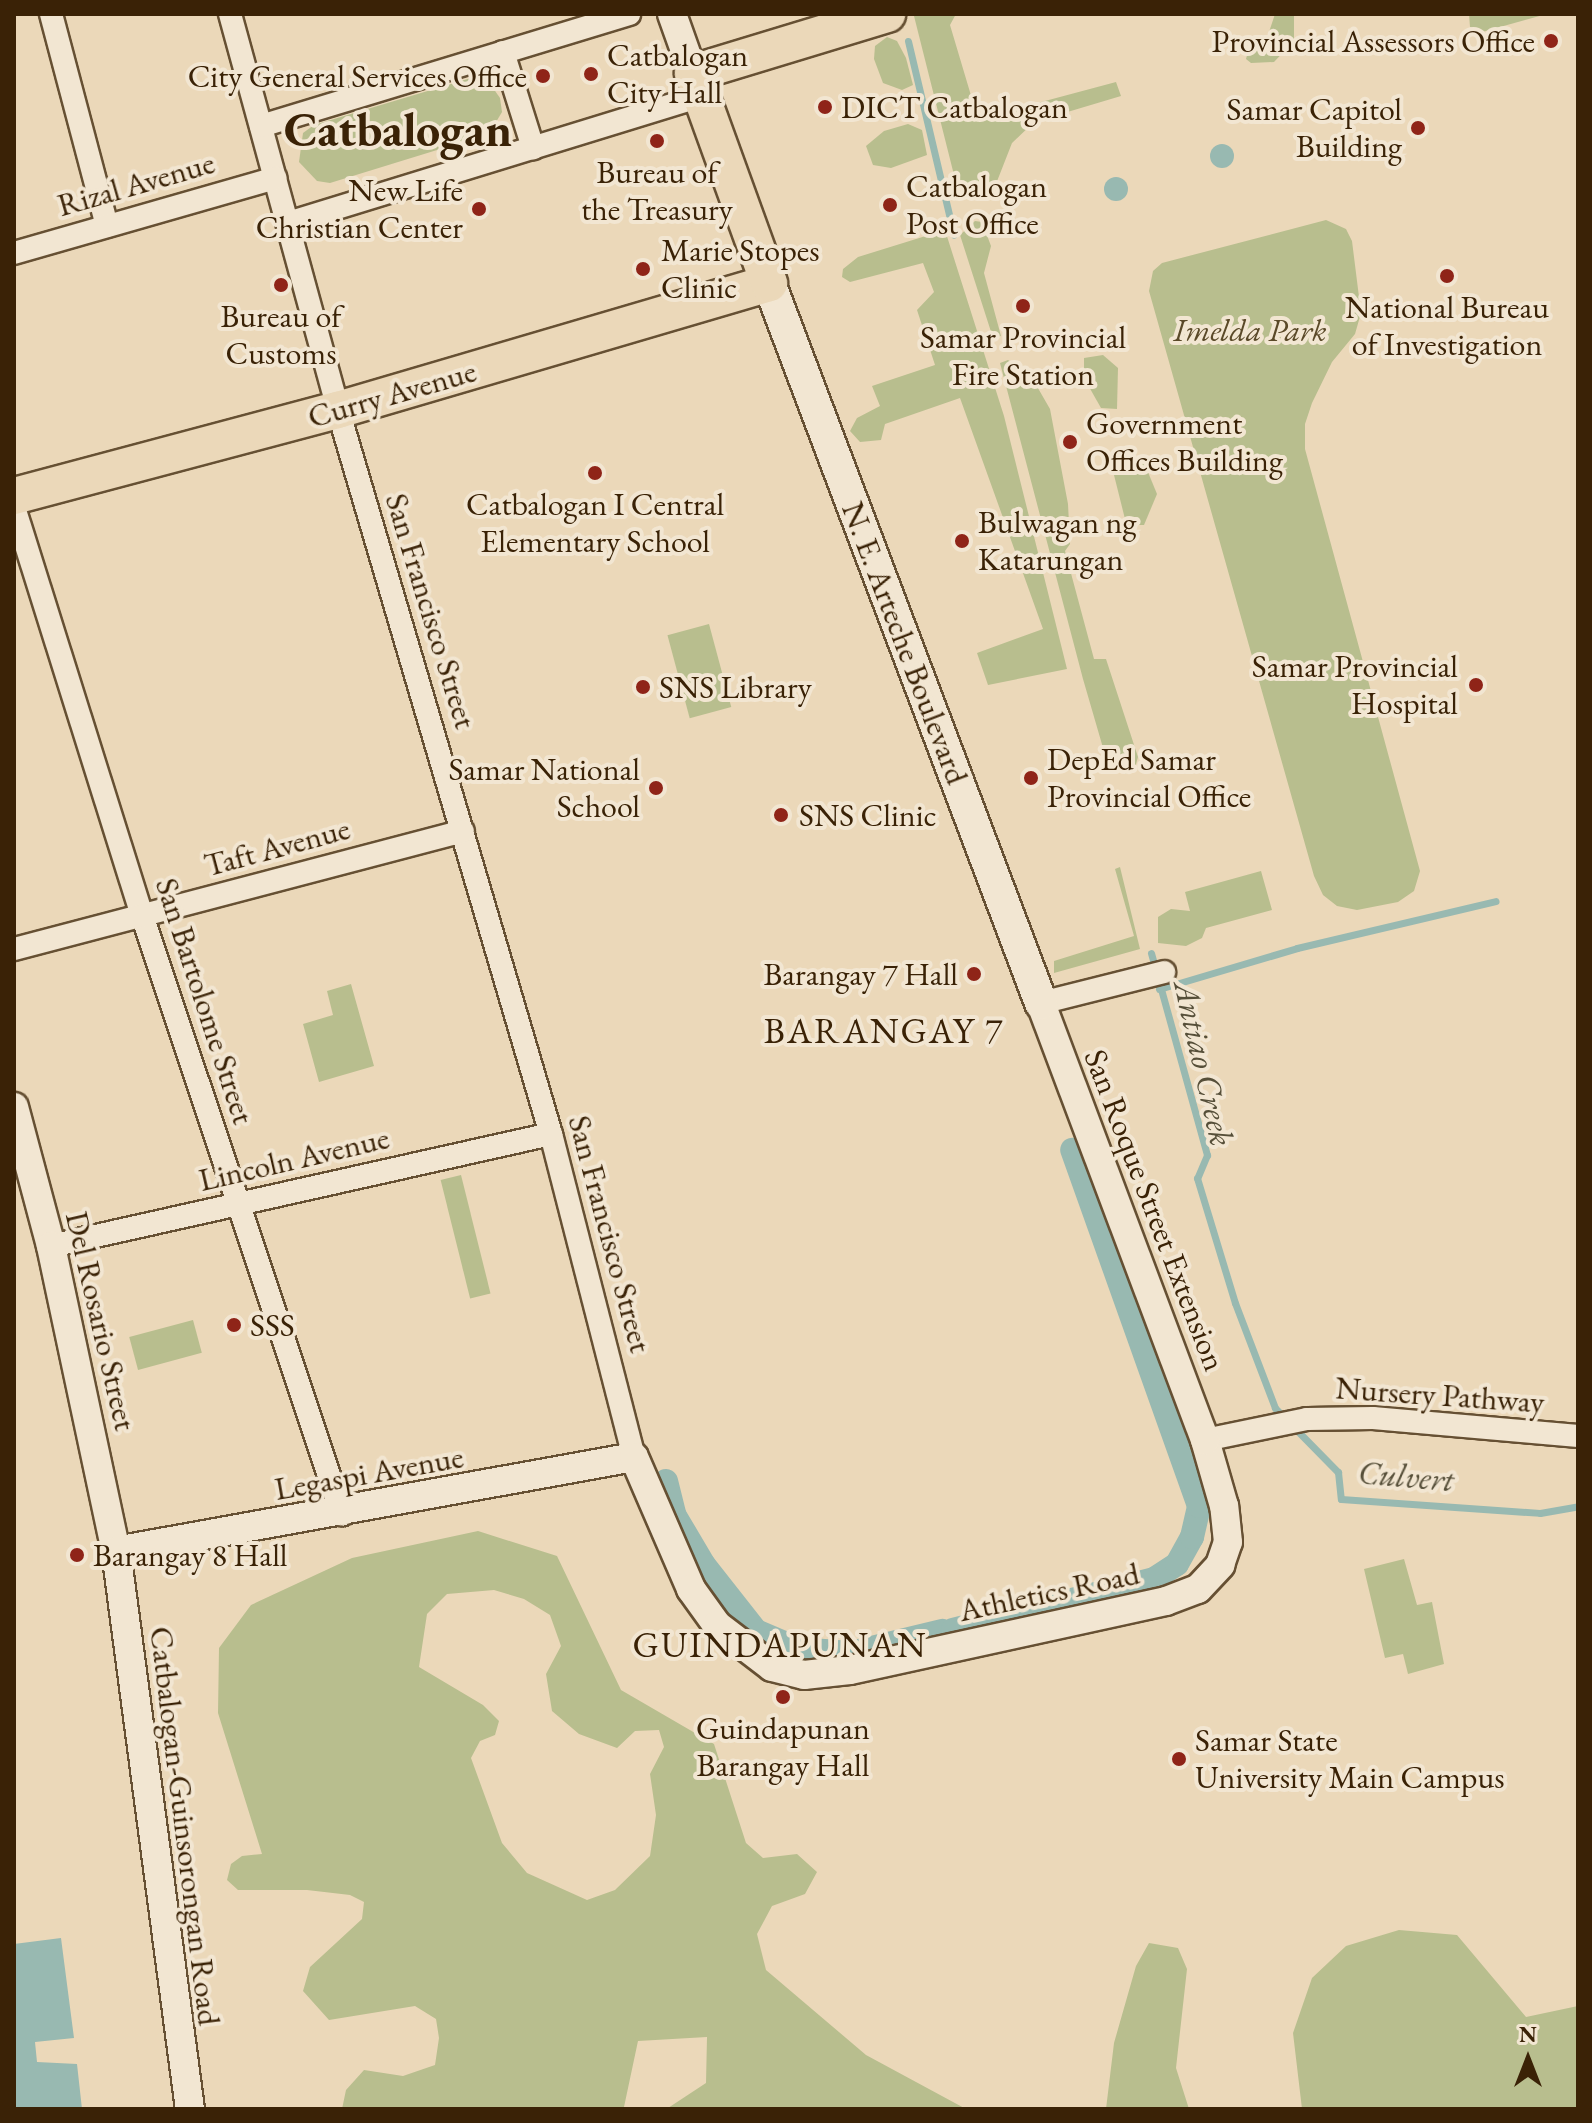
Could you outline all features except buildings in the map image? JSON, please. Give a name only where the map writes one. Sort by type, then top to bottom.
[{"type":"main road","points":[[769,283],[698,85],[880,16]]},
{"type":"main road","name":"Curry Avenue","points":[[14,496],[338,410],[769,283]]},
{"type":"main road","name":"N. E. Arteche Boulevard","points":[[769,283],[1041,1003]]},
{"type":"street","points":[[51,14],[107,226]]},
{"type":"street","name":"San Francisco Street","points":[[230,14],[338,410],[551,1134],[634,1457]]},
{"type":"street","points":[[261,126],[629,14]]},
{"type":"street","points":[[288,223],[533,148],[698,85],[672,14]]},
{"type":"street","points":[[503,52],[533,148]]},
{"type":"street","name":"Rizal Avenue","points":[[14,253],[275,178]]},
{"type":"street","name":"San Bartolome Street","points":[[14,507],[142,915],[342,1514]]},
{"type":"street","name":"Taft Avenue","points":[[14,949],[463,831]]},
{"type":"street","points":[[1041,1003],[1155,974]]},
{"type":"street","name":"San Roque Street Extension","points":[[1041,1003],[1205,1440]]},
{"type":"street","name":"Del Rosario Street","points":[[14,1107],[51,1246],[116,1551]]},
{"type":"street","name":"Lincoln Avenue","points":[[51,1246],[551,1134]]},
{"type":"street","name":"Nursery Pathway","points":[[1205,1440],[1307,1419],[1373,1418],[1578,1436]]},
{"type":"street","name":"Athletics Road","points":[[634,1457],[671,1552],[717,1625],[772,1667],[804,1675],[850,1670],[1166,1601],[1198,1589],[1220,1565],[1228,1542],[1205,1440]]},
{"type":"street","name":"Legaspi Avenue","points":[[116,1551],[342,1514],[634,1457]]},
{"type":"street","name":"Catbalogan-Guinsorongan Road","points":[[116,1551],[190,2109]]},
{"type":"green space","points":[[956,14],[950,25],[978,119],[1116,82],[1121,96],[1034,122],[1012,143],[994,189],[981,194],[967,191],[955,179],[914,16]]},
{"type":"green space","points":[[1275,14],[1294,14],[1294,41],[1274,62],[1251,63],[1246,59],[1248,52],[1268,35]]},
{"type":"green space","points":[[1469,14],[1547,14],[1482,32],[1470,27]]},
{"type":"green space","points":[[887,37],[897,41],[906,58],[913,85],[902,90],[883,83],[874,59],[875,46]]},
{"type":"green space","points":[[471,78],[493,88],[500,98],[502,112],[489,134],[330,183],[317,181],[299,162],[303,133],[314,125]]},
{"type":"green space","points":[[908,124],[922,130],[927,155],[891,168],[873,165],[866,146],[884,131]]},
{"type":"green space","name":"Imelda Park","points":[[1326,220],[1346,229],[1352,241],[1361,313],[1355,334],[1332,362],[1312,403],[1305,424],[1305,449],[1420,871],[1414,891],[1398,902],[1357,910],[1337,906],[1323,895],[1314,876],[1149,291],[1153,271],[1162,263]]},
{"type":"green space","points":[[975,221],[982,222],[991,246],[984,273],[1001,336],[993,338],[960,235]]},
{"type":"green space","points":[[945,230],[1004,416],[1067,669],[988,685],[977,653],[1043,629],[960,398],[885,424],[881,440],[860,442],[850,431],[857,418],[880,406],[872,386],[935,365],[917,310],[934,292],[923,263],[850,282],[842,277],[843,269],[858,257]]},
{"type":"green space","points":[[1103,355],[1118,368],[1117,409],[1101,408],[1084,378],[1084,358]]},
{"type":"green space","points":[[1008,360],[1031,376],[1050,409],[1068,504],[1070,544],[1065,551],[1094,659],[1106,659],[1138,757],[1135,768],[1125,774],[1108,765],[1083,679],[1000,363]]},
{"type":"green space","points":[[1130,452],[1143,460],[1157,494],[1144,525],[1132,525],[1125,519],[1112,467],[1115,456]]},
{"type":"green space","points":[[709,624],[731,707],[690,718],[667,635]]},
{"type":"green space","points":[[1120,867],[1140,949],[1054,973],[1054,961],[1134,936],[1115,869]]},
{"type":"green space","points":[[1261,871],[1272,910],[1206,928],[1202,938],[1186,946],[1158,943],[1158,917],[1171,909],[1190,911],[1185,892]]},
{"type":"green space","points":[[351,984],[374,1066],[319,1082],[303,1024],[333,1015],[327,991]]},
{"type":"green space","points":[[461,1175],[491,1293],[470,1298],[441,1180]]},
{"type":"green space","points":[[193,1320],[202,1353],[138,1370],[129,1337]]},
{"type":"green space","points":[[478,1531],[557,1556],[621,1690],[714,1744],[746,1843],[763,1858],[797,1854],[817,1872],[805,1894],[772,1906],[757,1934],[766,1970],[866,2055],[966,2109],[342,2109],[346,2090],[364,2070],[403,2076],[435,2065],[439,2038],[436,2019],[415,2006],[329,2020],[303,1991],[310,1967],[362,1919],[364,1902],[350,1895],[307,1890],[238,1890],[227,1880],[231,1864],[242,1856],[262,1854],[218,1713],[219,1648],[251,1605],[352,1558]],"holes":[[[494,1590],[524,1599],[550,1615],[561,1646],[546,1674],[552,1711],[579,1734],[617,1748],[635,1731],[659,1730],[664,1747],[650,1774],[656,1815],[650,1856],[615,1890],[587,1900],[527,1873],[502,1843],[471,1758],[480,1741],[495,1735],[499,1721],[483,1705],[419,1667],[427,1614],[447,1594]],[[707,2037],[706,2083],[668,2108],[624,2107],[638,2041]]]},
{"type":"green space","points":[[1404,1559],[1417,1605],[1432,1602],[1444,1664],[1408,1674],[1403,1654],[1385,1658],[1364,1569]]},
{"type":"green space","points":[[1399,1930],[1457,1935],[1526,2017],[1578,2006],[1578,2109],[1302,2109],[1293,2033],[1312,1978],[1346,1946]]},
{"type":"green space","points":[[1149,1943],[1178,1948],[1187,1969],[1176,2068],[1189,2109],[1106,2109],[1114,2043],[1136,1966]]},
{"type":"water","points":[[1222,144],[1231,147],[1234,156],[1231,165],[1222,168],[1213,165],[1210,156],[1213,147]]},
{"type":"water","points":[[1116,177],[1125,180],[1128,189],[1125,198],[1116,201],[1107,198],[1104,189],[1107,180]]},
{"type":"water","points":[[61,1938],[74,2038],[35,2042],[37,2062],[77,2064],[82,2109],[14,2109],[14,1944]]},
{"type":"waterway","name":"Antiao Creek","points":[[908,41],[954,235]]},
{"type":"waterway","points":[[1159,989],[1297,948],[1496,901]]},
{"type":"waterway","name":"Culvert","points":[[1151,953],[1207,1155],[1197,1178],[1235,1303],[1275,1408],[1338,1472],[1341,1499],[1540,1513],[1578,1506]]},
{"type":"waterway","points":[[953,1630],[1154,1579],[1177,1564],[1192,1537],[1199,1506],[1072,1150]]},
{"type":"waterway","points":[[666,1481],[675,1516],[704,1565],[756,1631],[798,1649],[851,1653],[942,1631]]},
{"type":"place","name":"Provincial Assessors Office","points":[[1551,41]]},
{"type":"place","name":"Catbalogan City Hall","points":[[591,74]]},
{"type":"place","name":"City General Services Office","points":[[543,76]]},
{"type":"place","name":"DICT Catbalogan","points":[[825,107]]},
{"type":"place","name":"Samar Capitol Building","points":[[1418,128]]},
{"type":"place","name":"Bureau of the Treasury","points":[[657,141]]},
{"type":"place","name":"Catbalogan Post Office","points":[[890,205]]},
{"type":"place","name":"New Life Christian Center","points":[[479,209]]},
{"type":"place","name":"Marie Stopes Clinic","points":[[643,269]]},
{"type":"place","name":"National Bureau of Investigation","points":[[1447,276]]},
{"type":"place","name":"Bureau of Customs","points":[[281,285]]},
{"type":"place","name":"Samar Provincial Fire Station","points":[[1023,306]]},
{"type":"place","name":"Government Offices Building","points":[[1070,442]]},
{"type":"place","name":"Catbalogan I Central Elementary School","points":[[595,473]]},
{"type":"place","name":"Bulwagan ng Katarungan","points":[[962,541]]},
{"type":"place","name":"Samar Provincial Hospital","points":[[1476,685]]},
{"type":"place","name":"SNS Library","points":[[643,687]]},
{"type":"place","name":"DepEd Samar Provincial Office","points":[[1031,778]]},
{"type":"place","name":"Samar National School","points":[[656,788]]},
{"type":"place","name":"SNS Clinic","points":[[781,815]]},
{"type":"place","name":"Barangay 7 Hall","points":[[974,974]]},
{"type":"place","name":"SSS","points":[[234,1325]]},
{"type":"place","name":"Barangay 8 Hall","points":[[77,1555]]},
{"type":"place","name":"Guindapunan Barangay Hall","points":[[783,1697]]},
{"type":"place","name":"Samar State University Main Campus","points":[[1179,1759]]},
{"type":"district","name":"Catbalogan","points":[[398,130]]},
{"type":"district","name":"BARANGAY 7","points":[[884,1031]]},
{"type":"district","name":"GUINDAPUNAN","points":[[780,1645]]}]
